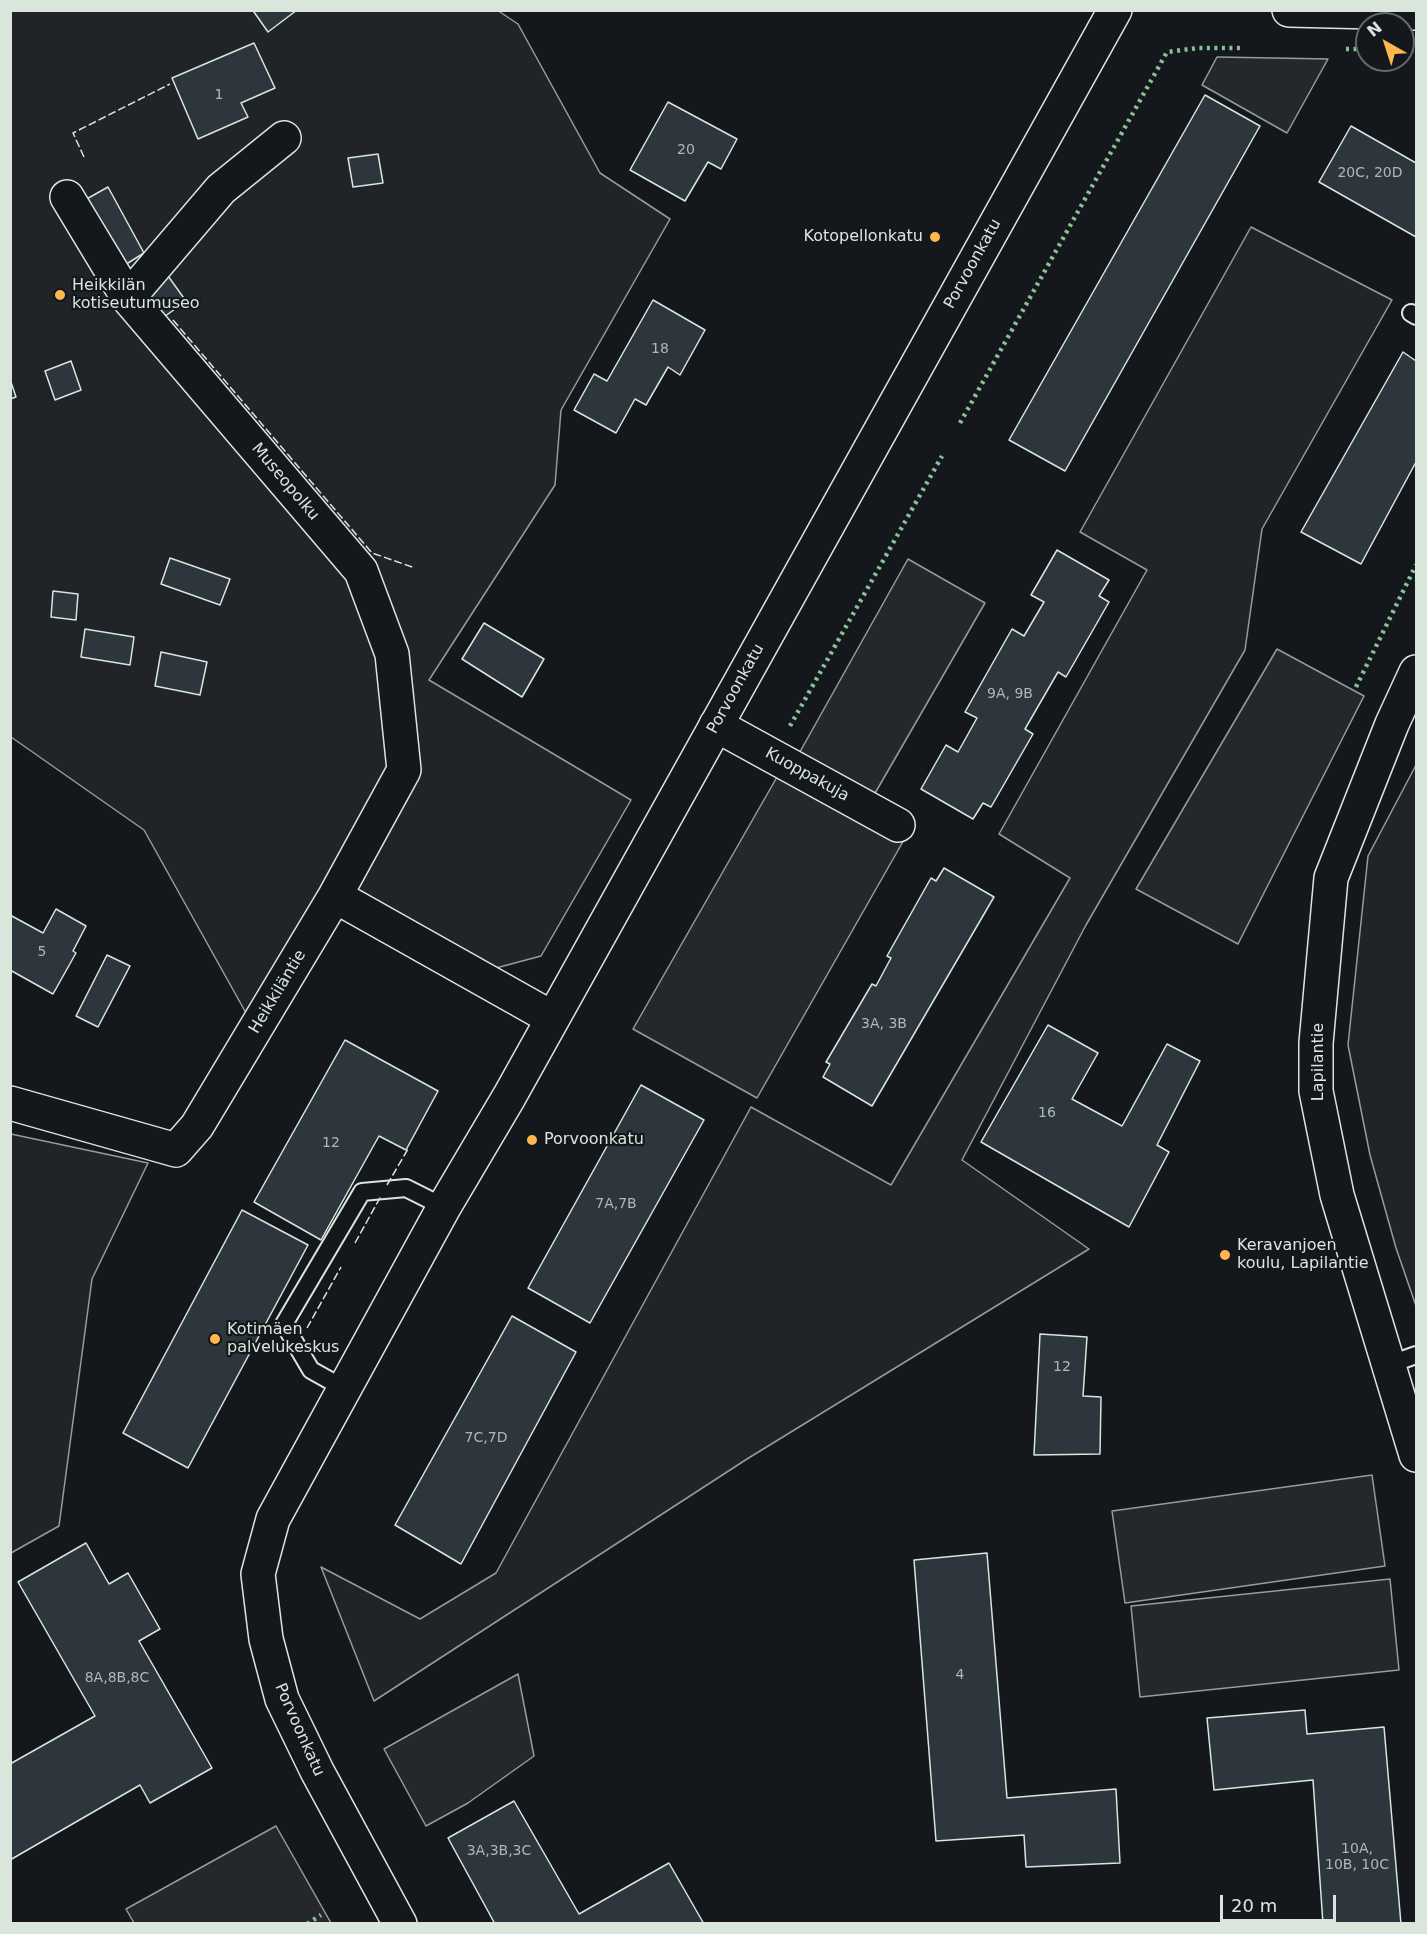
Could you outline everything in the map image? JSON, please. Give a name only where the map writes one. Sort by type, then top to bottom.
[{"type":"street","name":"Porvoonkatu","points":[[400,1923],[316,1771],[282,1699],[266,1639],[258,1574],[273,1519],[444,1207],[508,1097],[1115,10]]},
{"type":"street","points":[[1289,10],[1416,13]]},
{"type":"street","points":[[128,298],[221,189],[284,138]]},
{"type":"street","name":"Museopolku","points":[[67,196],[128,298],[361,571],[392,654],[404,770],[335,896]]},
{"type":"street","name":"Lapilantie","points":[[1416,672],[1392,724],[1331,878],[1316,1043],[1316,1091],[1335,1183],[1402,1360],[1416,1455]]},
{"type":"street","name":"Kuoppakuja","points":[[716,725],[898,825]]},
{"type":"street","points":[[335,896],[552,1018]]},
{"type":"street","name":"Heikkiläntie","points":[[10,1103],[176,1150],[197,1126],[335,896]]},
{"type":"lane","points":[[345,1389],[311,1370],[284,1324],[362,1192],[406,1188],[444,1207]]},
{"type":"shaded area","points":[[497,10],[518,24],[600,173],[670,219],[561,410],[555,485],[429,680],[631,800],[541,956],[496,968],[333,875],[246,1013],[144,830],[11,737],[11,11]]},
{"type":"shaded area","points":[[1217,57],[1328,59],[1287,133],[1202,85]]},
{"type":"shaded area","points":[[1251,227],[1392,300],[1262,529],[1245,650],[1086,925],[962,1160],[1089,1249],[747,1459],[374,1701],[321,1567],[420,1619],[496,1573],[751,1107],[891,1185],[1070,878],[999,834],[1147,570],[1080,532]]},
{"type":"shaded area","points":[[908,559],[985,603],[867,807],[909,831],[757,1098],[633,1029],[785,763],[792,766]]},
{"type":"shaded area","points":[[1277,649],[1364,696],[1238,944],[1136,889]]},
{"type":"shaded area","points":[[1416,765],[1416,1306],[1396,1248],[1370,1155],[1348,1045],[1368,856]]},
{"type":"shaded area","points":[[11,1134],[148,1163],[92,1279],[59,1526],[11,1553]]},
{"type":"shaded area","points":[[1372,1475],[1385,1566],[1125,1603],[1112,1511]]},
{"type":"shaded area","points":[[1390,1579],[1399,1670],[1140,1697],[1131,1606]]},
{"type":"shaded area","points":[[518,1674],[534,1756],[468,1803],[426,1826],[384,1749]]},
{"type":"shaded area","points":[[276,1826],[331,1923],[134,1923],[126,1909]]},
{"type":"building","points":[[256,10],[297,10],[268,32],[254,12]]},
{"type":"building","points":[[254,43],[275,88],[241,103],[248,117],[198,139],[172,78]]},
{"type":"building","points":[[1205,95],[1260,126],[1065,471],[1009,440]]},
{"type":"building","points":[[668,102],[737,139],[721,169],[708,162],[685,201],[630,170]]},
{"type":"building","points":[[1351,126],[1416,163],[1416,237],[1319,182]]},
{"type":"building","points":[[378,154],[383,183],[353,187],[348,158]]},
{"type":"building","points":[[108,187],[144,253],[120,268],[83,201]]},
{"type":"building","points":[[163,269],[186,301],[164,317],[141,285]]},
{"type":"building","points":[[653,300],[705,330],[680,375],[668,367],[646,405],[635,399],[616,433],[574,410],[594,374],[607,381]]},
{"type":"building","points":[[1403,352],[1416,361],[1416,462],[1361,564],[1301,532]]},
{"type":"building","points":[[71,361],[81,390],[55,400],[45,371]]},
{"type":"building","points":[[10,379],[16,397],[10,399]]},
{"type":"building","points":[[1057,550],[1109,580],[1099,596],[1109,602],[1066,677],[1058,672],[1025,729],[1033,734],[991,807],[983,803],[973,819],[921,789],[946,745],[958,752],[977,718],[965,712],[1012,629],[1024,636],[1044,602],[1031,595]]},
{"type":"building","points":[[170,558],[230,579],[220,605],[161,584]]},
{"type":"building","points":[[53,591],[78,594],[76,620],[51,617]]},
{"type":"building","points":[[484,623],[544,659],[522,697],[462,659]]},
{"type":"building","points":[[85,629],[134,637],[130,665],[81,657]]},
{"type":"building","points":[[161,652],[207,662],[200,695],[155,686]]},
{"type":"building","points":[[944,868],[994,897],[872,1106],[823,1077],[830,1064],[826,1062],[872,984],[876,986],[891,958],[887,956],[931,878],[936,881]]},
{"type":"building","points":[[56,909],[86,926],[73,951],[76,953],[53,994],[10,970],[10,915],[43,933]]},
{"type":"building","points":[[107,955],[130,966],[98,1027],[76,1016]]},
{"type":"building","points":[[1048,1025],[1098,1053],[1072,1099],[1122,1126],[1167,1044],[1200,1061],[1157,1145],[1169,1152],[1129,1227],[981,1142]]},
{"type":"building","points":[[345,1040],[438,1091],[406,1150],[379,1136],[321,1240],[254,1202]]},
{"type":"building","points":[[641,1085],[704,1120],[590,1323],[528,1288]]},
{"type":"building","name":"Kotimäen palvelukeskus","points":[[242,1210],[308,1245],[188,1468],[123,1433]]},
{"type":"building","points":[[512,1316],[576,1352],[461,1564],[395,1525]]},
{"type":"building","points":[[1040,1334],[1087,1337],[1083,1396],[1101,1397],[1100,1454],[1034,1455]]},
{"type":"building","points":[[86,1543],[109,1584],[128,1573],[160,1629],[139,1641],[212,1768],[150,1803],[140,1785],[10,1860],[10,1764],[95,1716],[18,1582]]},
{"type":"building","points":[[987,1553],[1007,1798],[1116,1789],[1120,1863],[1026,1867],[1024,1835],[936,1841],[914,1560]]},
{"type":"building","points":[[1305,1710],[1307,1734],[1384,1727],[1401,1924],[1323,1924],[1313,1780],[1214,1790],[1207,1718]]},
{"type":"building","points":[[514,1801],[579,1914],[669,1863],[704,1924],[495,1924],[448,1838]]},
{"type":"hedge","points":[[960,423],[1167,52],[1198,48],[1243,48]]},
{"type":"hedge","points":[[1346,49],[1355,49]]},
{"type":"hedge","points":[[790,726],[942,456]]},
{"type":"hedge","points":[[1356,687],[1416,565]]},
{"type":"hedge","points":[[307,1924],[321,1915]]},
{"type":"fence","points":[[84,157],[73,133],[170,84]]},
{"type":"fence","points":[[173,320],[372,553],[415,568]]},
{"type":"fence","points":[[387,1185],[408,1149]]},
{"type":"fence","points":[[355,1243],[381,1196]]},
{"type":"fence","points":[[307,1328],[341,1267]]},
{"type":"place","name":"Kotopellonkatu","points":[[935,237]]},
{"type":"place","name":"Heikkilän kotiseutumuseo","points":[[60,295]]},
{"type":"place","name":"Porvoonkatu","points":[[532,1140]]},
{"type":"place","name":"Keravanjoen koulu, Lapilantie","points":[[1225,1255]]},
{"type":"place","name":"Kotimäen palvelukeskus","points":[[215,1339]]}]
